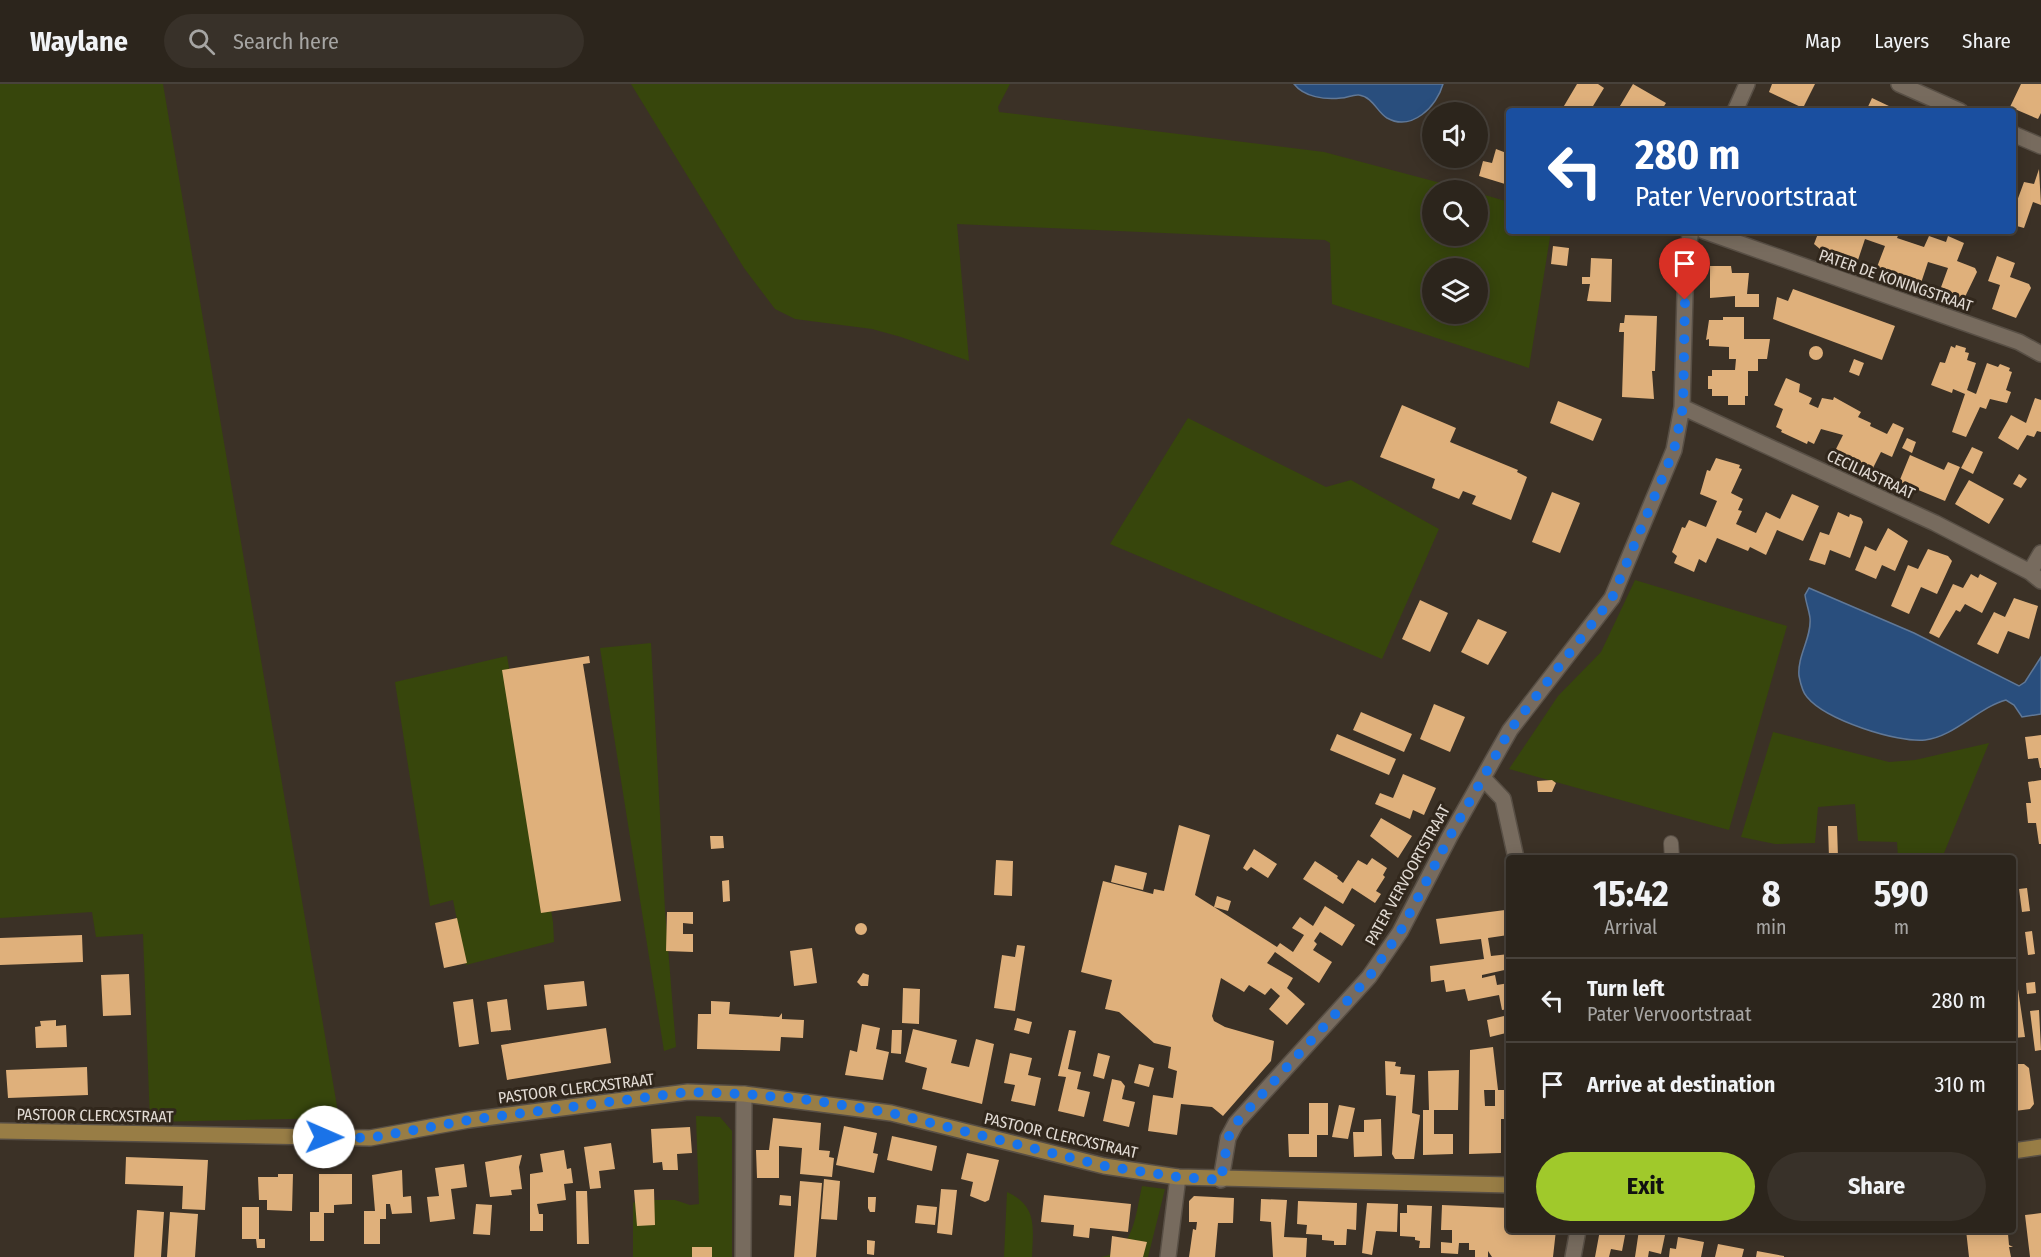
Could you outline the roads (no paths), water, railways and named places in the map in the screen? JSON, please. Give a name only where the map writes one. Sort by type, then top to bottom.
[{"type":"street","points":[[1736,108],[1747,84]]},
{"type":"street","points":[[1899,84],[1953,108]]},
{"type":"street","points":[[2016,136],[2041,146]]},
{"type":"street","name":"PATER VERVOORTSTRAAT","points":[[1221,1180],[1228,1138],[1236,1123],[1369,977],[1400,932],[1510,730],[1612,598],[1674,450],[1683,407],[1686,257],[1690,234]]},
{"type":"street","name":"PATER DE KONINGSTRAAT","points":[[1713,234],[2019,342],[2041,354]]},
{"type":"street","name":"CECILIASTRAAT","points":[[1683,407],[1935,523],[2036,576]]},
{"type":"street","points":[[2036,576],[2041,553]]},
{"type":"street","points":[[1483,778],[1503,799],[1515,855]]},
{"type":"street","name":"PASTOOR CLERCXSTRAAT","points":[[0,1131],[370,1138],[469,1120],[688,1092],[744,1094],[810,1100],[891,1113],[1104,1166],[1178,1177],[1221,1180],[1506,1185]]},
{"type":"street","points":[[743,1257],[744,1094]]},
{"type":"street","points":[[2016,1151],[2041,1147]]},
{"type":"street","points":[[1168,1257],[1178,1177]]},
{"type":"street","points":[[1573,1257],[1577,1233]]},
{"type":"lane","points":[[1671,843],[1672,855]]},
{"type":"water","points":[[1294,84],[1443,84],[1434,102],[1422,102],[1422,114],[1405,122],[1387,118],[1364,96],[1322,98],[1309,95]]},
{"type":"water","points":[[1809,588],[1914,633],[2019,686],[2025,682],[2041,657],[2041,714],[2022,717],[2014,705],[2006,700],[1936,738],[1913,740],[1880,734],[1845,722],[1830,714],[1816,706],[1807,697],[1799,676],[1800,661],[1810,625],[1805,595]]}]
